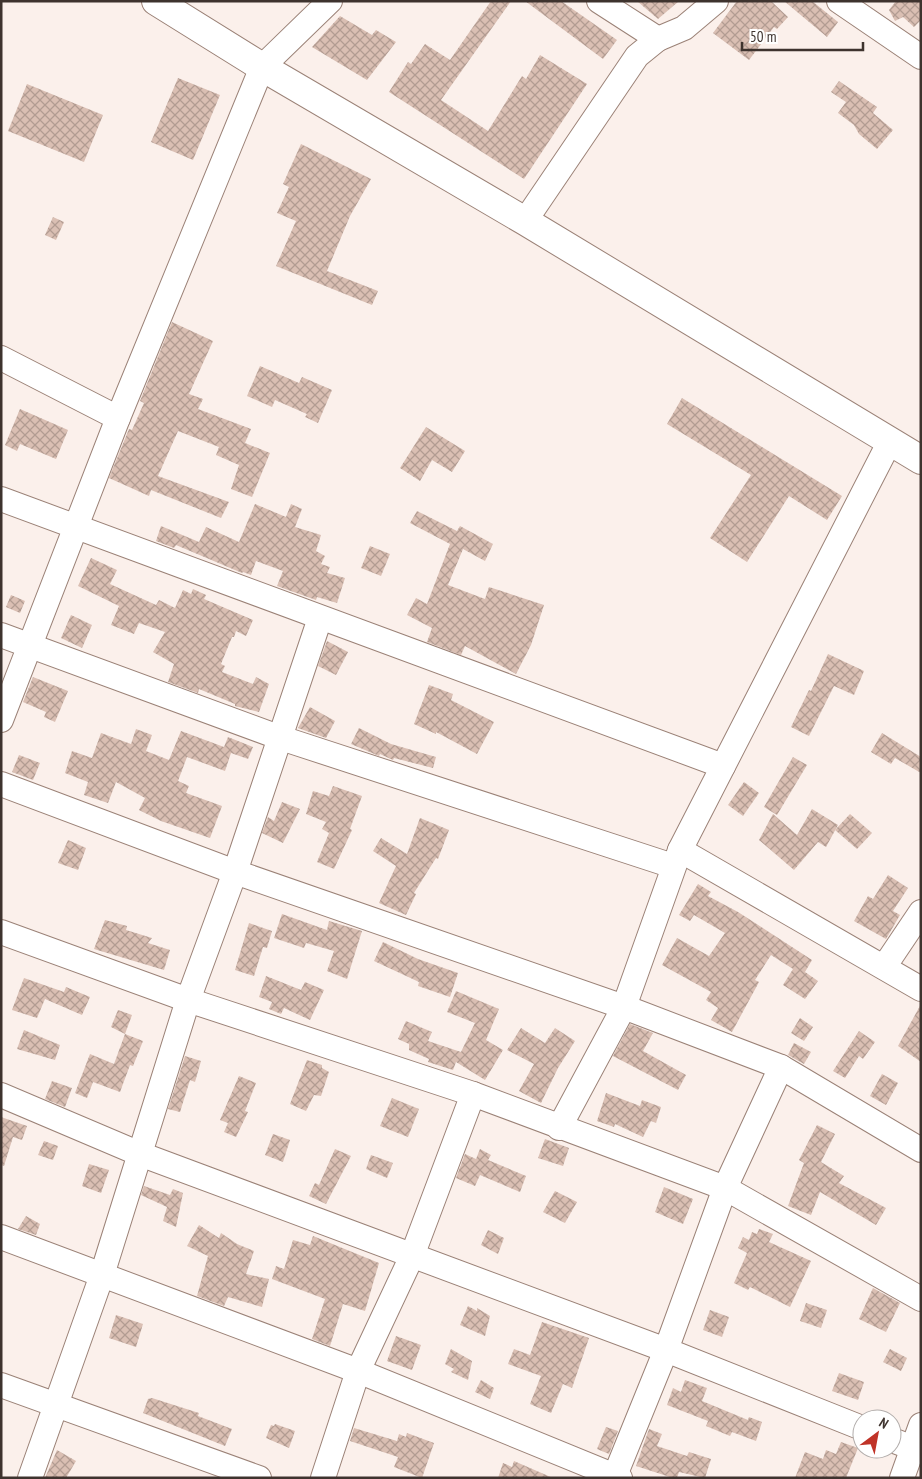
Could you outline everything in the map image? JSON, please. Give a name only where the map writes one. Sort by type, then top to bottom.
[{"type":"main road","points":[[156,1],[262,68],[525,221],[921,460]]},
{"type":"street","points":[[1,720],[118,418],[262,68],[330,1]]},
{"type":"street","points":[[599,1],[658,40]]},
{"type":"street","points":[[525,221],[638,56],[658,40],[684,28],[716,1]]},
{"type":"street","points":[[840,1],[921,57]]},
{"type":"street","points":[[1,358],[118,418]]},
{"type":"street","points":[[559,1128],[624,1007],[676,858],[890,441]]},
{"type":"street","points":[[1,499],[723,766]]},
{"type":"street","points":[[30,1478],[102,1275],[188,1000],[235,872],[320,618]]},
{"type":"street","points":[[1,635],[281,738],[676,858],[884,967],[921,989]]},
{"type":"street","points":[[1,784],[235,872],[624,1007],[781,1067],[921,1150]]},
{"type":"street","points":[[884,967],[921,912]]},
{"type":"street","points":[[1,932],[188,1000],[473,1094],[559,1128],[576,1132],[725,1188],[921,1299]]},
{"type":"street","points":[[1,1237],[358,1371],[617,1477],[725,1188],[781,1067]]},
{"type":"street","points":[[323,1478],[358,1371],[412,1256],[473,1094]]},
{"type":"street","points":[[1,1095],[140,1154],[666,1350],[852,1424]]},
{"type":"street","points":[[1,1385],[259,1478]]},
{"type":"street","points":[[902,1478],[909,1446],[921,1425]]},
{"type":"building","points":[[491,1],[511,1],[441,100],[488,131],[522,76],[526,79],[540,55],[587,84],[524,179],[389,92],[408,62],[411,64],[425,44],[450,60]]},
{"type":"building","points":[[525,1],[561,1],[617,40],[603,59]]},
{"type":"building","points":[[637,1],[679,1],[658,19]]},
{"type":"building","points":[[737,1],[771,1],[788,17],[777,29],[774,27],[749,60],[713,33]]},
{"type":"building","points":[[784,1],[812,1],[838,22],[827,37]]},
{"type":"building","points":[[896,1],[921,1],[921,20],[914,27],[903,17],[895,21],[889,10]]},
{"type":"building","points":[[340,16],[372,35],[376,30],[396,42],[367,80],[312,47]]},
{"type":"building","points":[[178,78],[220,95],[193,160],[151,142]]},
{"type":"building","points":[[839,81],[877,107],[873,113],[893,130],[877,149],[859,134],[854,125],[838,113],[846,102],[831,92]]},
{"type":"building","points":[[27,84],[103,115],[84,162],[8,131]]},
{"type":"building","points":[[301,144],[371,179],[350,216],[327,271],[378,291],[372,305],[276,266],[296,221],[277,213],[289,187],[283,184]]},
{"type":"building","points":[[53,217],[64,222],[56,240],[45,235]]},
{"type":"building","points":[[172,322],[213,341],[189,394],[203,399],[198,409],[251,429],[245,443],[270,453],[252,497],[231,489],[239,465],[216,455],[219,447],[178,431],[158,476],[229,502],[221,518],[151,490],[149,496],[109,478],[129,429],[132,430],[144,403],[140,401]]},
{"type":"building","points":[[260,366],[299,383],[302,377],[332,390],[318,423],[305,417],[307,414],[275,400],[272,407],[247,396]]},
{"type":"building","points":[[682,398],[842,496],[827,520],[789,496],[747,562],[710,538],[751,475],[667,424]]},
{"type":"building","points":[[20,409],[68,430],[56,459],[20,444],[17,451],[5,445]]},
{"type":"building","points":[[426,427],[465,451],[452,472],[432,460],[420,481],[400,468]]},
{"type":"building","points":[[255,504],[286,517],[291,504],[302,509],[295,527],[321,535],[316,551],[325,556],[321,564],[330,567],[327,573],[345,578],[337,603],[317,597],[316,600],[277,586],[283,571],[256,561],[251,575],[176,545],[174,548],[156,541],[161,526],[199,542],[206,527],[239,542]]},
{"type":"building","points":[[417,511],[457,531],[460,526],[493,544],[485,561],[463,549],[448,585],[485,599],[489,587],[544,605],[531,645],[516,674],[465,646],[461,655],[427,642],[432,628],[407,615],[416,598],[427,604],[450,544],[410,523]]},
{"type":"building","points":[[370,546],[390,554],[381,576],[361,568]]},
{"type":"building","points":[[91,558],[117,570],[110,584],[156,605],[159,600],[175,608],[183,590],[191,594],[193,589],[206,595],[204,599],[253,620],[246,636],[236,631],[221,664],[225,666],[222,672],[253,684],[256,677],[269,684],[259,712],[235,706],[235,704],[199,689],[198,693],[168,682],[174,664],[153,652],[165,632],[139,623],[134,634],[111,625],[119,606],[78,586]]},
{"type":"building","points":[[11,595],[25,601],[20,613],[6,607]]},
{"type":"building","points":[[71,615],[92,625],[82,648],[61,638]]},
{"type":"building","points":[[327,641],[348,652],[336,675],[318,666]]},
{"type":"building","points":[[828,654],[864,671],[854,695],[834,686],[809,736],[791,727],[809,690],[811,691]]},
{"type":"building","points":[[33,677],[68,691],[55,722],[44,717],[46,712],[23,702]]},
{"type":"building","points":[[429,685],[453,694],[451,700],[494,722],[477,754],[436,732],[436,734],[414,724]]},
{"type":"building","points":[[310,707],[335,721],[326,738],[298,728]]},
{"type":"building","points":[[359,728],[391,744],[436,757],[433,768],[394,758],[393,760],[380,754],[379,756],[351,744]]},
{"type":"building","points":[[136,729],[152,735],[146,751],[169,760],[181,731],[224,747],[228,737],[253,747],[248,759],[231,753],[225,771],[187,757],[178,781],[189,786],[186,793],[222,806],[210,838],[161,821],[139,810],[145,798],[116,782],[108,803],[84,795],[88,782],[65,773],[72,751],[92,758],[101,733],[131,744]]},
{"type":"building","points":[[882,733],[921,757],[921,773],[895,758],[891,764],[871,752]]},
{"type":"building","points":[[19,755],[40,763],[33,780],[12,772]]},
{"type":"building","points":[[793,757],[807,765],[777,815],[764,807]]},
{"type":"building","points":[[744,782],[759,793],[743,816],[728,805]]},
{"type":"building","points":[[333,786],[362,796],[350,829],[352,830],[334,869],[317,862],[329,833],[322,829],[326,822],[306,814],[313,791],[329,796]]},
{"type":"building","points":[[282,802],[300,809],[283,843],[262,833],[268,817],[274,821]]},
{"type":"building","points":[[812,809],[838,825],[826,847],[818,842],[794,870],[759,840],[773,814],[797,835]]},
{"type":"building","points":[[850,814],[872,833],[857,849],[835,830]]},
{"type":"building","points":[[420,818],[449,830],[438,859],[436,858],[414,893],[416,894],[406,915],[379,903],[396,866],[373,851],[381,838],[407,854]]},
{"type":"building","points":[[68,840],[86,848],[78,870],[58,863]]},
{"type":"building","points":[[888,875],[908,888],[893,911],[900,915],[886,939],[854,921],[868,896],[873,899]]},
{"type":"building","points":[[698,884],[711,892],[708,896],[738,912],[812,960],[805,972],[818,981],[805,999],[783,985],[793,969],[771,955],[755,980],[759,982],[732,1032],[711,1020],[718,1008],[706,1000],[711,992],[662,965],[677,938],[709,956],[725,933],[694,915],[690,921],[679,915]]},
{"type":"building","points":[[282,914],[327,930],[329,921],[362,931],[347,979],[327,971],[334,951],[306,943],[304,948],[274,938]]},
{"type":"building","points":[[105,920],[127,926],[126,930],[152,938],[148,943],[170,950],[164,970],[94,949]]},
{"type":"building","points":[[249,923],[272,931],[267,948],[263,947],[254,976],[235,970]]},
{"type":"building","points":[[383,942],[418,959],[458,973],[450,997],[418,986],[419,982],[374,961]]},
{"type":"building","points":[[266,976],[301,990],[305,982],[324,990],[310,1020],[284,1008],[281,1014],[269,1009],[272,1002],[259,997]]},
{"type":"building","points":[[24,978],[64,992],[66,987],[90,997],[82,1015],[45,999],[37,1018],[12,1010]]},
{"type":"building","points":[[456,991],[499,1009],[486,1040],[503,1050],[485,1080],[456,1062],[453,1070],[428,1062],[429,1059],[409,1050],[409,1044],[398,1039],[406,1021],[432,1032],[428,1041],[461,1052],[475,1023],[447,1012]]},
{"type":"building","points":[[921,1004],[921,1062],[898,1046]]},
{"type":"building","points":[[118,1010],[132,1015],[125,1034],[111,1027]]},
{"type":"building","points":[[800,1018],[813,1027],[804,1041],[791,1033]]},
{"type":"building","points":[[630,1024],[653,1033],[643,1051],[686,1075],[678,1090],[613,1056]]},
{"type":"building","points":[[521,1028],[545,1043],[555,1028],[575,1041],[558,1068],[541,1103],[519,1091],[534,1064],[507,1050]]},
{"type":"building","points":[[24,1030],[60,1045],[55,1060],[17,1049]]},
{"type":"building","points":[[859,1031],[875,1042],[863,1059],[859,1056],[845,1078],[833,1071]]},
{"type":"building","points":[[125,1034],[143,1041],[133,1066],[130,1065],[120,1092],[93,1082],[87,1098],[75,1093],[90,1054],[114,1064]]},
{"type":"building","points":[[794,1043],[811,1052],[804,1064],[788,1055]]},
{"type":"building","points":[[185,1056],[201,1061],[195,1082],[190,1080],[180,1112],[168,1109]]},
{"type":"building","points":[[307,1060],[322,1065],[322,1068],[329,1072],[321,1096],[314,1095],[306,1111],[290,1104]]},
{"type":"building","points":[[882,1074],[898,1083],[886,1105],[870,1096]]},
{"type":"building","points":[[239,1076],[256,1083],[245,1111],[248,1112],[236,1137],[224,1132],[228,1123],[220,1120]]},
{"type":"building","points":[[52,1081],[72,1088],[65,1107],[45,1099]]},
{"type":"building","points":[[606,1093],[640,1106],[642,1100],[661,1107],[656,1123],[651,1121],[643,1137],[615,1124],[614,1127],[597,1121]]},
{"type":"building","points":[[392,1098],[419,1109],[408,1137],[380,1126]]},
{"type":"building","points":[[1,1117],[27,1126],[22,1140],[13,1137],[4,1166],[1,1165]]},
{"type":"building","points":[[817,1125],[835,1134],[821,1162],[844,1176],[839,1183],[886,1208],[876,1225],[820,1192],[811,1215],[788,1206],[804,1163],[799,1160]]},
{"type":"building","points":[[273,1134],[290,1140],[283,1162],[265,1155]]},
{"type":"building","points":[[545,1139],[569,1148],[563,1166],[538,1158]]},
{"type":"building","points":[[44,1141],[58,1146],[53,1160],[38,1155]]},
{"type":"building","points":[[335,1149],[351,1156],[326,1204],[309,1196],[315,1183],[319,1185]]},
{"type":"building","points":[[480,1149],[491,1155],[488,1160],[526,1176],[520,1192],[480,1175],[475,1186],[456,1178],[465,1154],[476,1159]]},
{"type":"building","points":[[371,1155],[393,1163],[387,1178],[366,1169]]},
{"type":"building","points":[[89,1164],[109,1170],[101,1193],[82,1186]]},
{"type":"building","points":[[144,1186],[170,1195],[173,1189],[183,1193],[176,1227],[163,1221],[167,1207],[141,1195]]},
{"type":"building","points":[[664,1187],[693,1199],[683,1224],[655,1212]]},
{"type":"building","points":[[555,1191],[577,1202],[565,1223],[543,1212]]},
{"type":"building","points":[[26,1216],[40,1224],[36,1235],[18,1229]]},
{"type":"building","points":[[199,1225],[219,1238],[221,1233],[237,1244],[254,1251],[246,1274],[269,1279],[262,1307],[228,1297],[224,1306],[197,1296],[208,1256],[187,1246]]},
{"type":"building","points":[[759,1229],[773,1234],[769,1242],[811,1261],[790,1307],[750,1287],[748,1290],[734,1283],[747,1253],[738,1248],[743,1237],[749,1240],[752,1232],[757,1234]]},
{"type":"building","points":[[488,1230],[504,1238],[498,1254],[481,1245]]},
{"type":"building","points":[[313,1236],[379,1263],[365,1311],[343,1304],[330,1346],[312,1339],[325,1299],[272,1279],[276,1266],[284,1269],[293,1240],[310,1245]]},
{"type":"building","points":[[873,1288],[900,1303],[886,1332],[859,1319]]},
{"type":"building","points":[[806,1303],[827,1310],[821,1328],[800,1321]]},
{"type":"building","points":[[468,1306],[477,1311],[477,1308],[490,1316],[485,1336],[460,1325]]},
{"type":"building","points":[[710,1310],[729,1317],[722,1337],[703,1330]]},
{"type":"building","points":[[116,1315],[143,1324],[136,1347],[109,1338]]},
{"type":"building","points":[[542,1322],[589,1338],[572,1388],[563,1384],[551,1413],[530,1404],[541,1376],[508,1364],[514,1349],[530,1355]]},
{"type":"building","points":[[396,1336],[421,1345],[412,1370],[387,1361]]},
{"type":"building","points":[[451,1349],[472,1361],[468,1380],[451,1372],[454,1369],[445,1364]]},
{"type":"building","points":[[890,1349],[907,1358],[901,1371],[883,1362]]},
{"type":"building","points":[[839,1373],[864,1382],[858,1400],[832,1391]]},
{"type":"building","points":[[481,1380],[494,1388],[490,1399],[475,1392]]},
{"type":"building","points":[[685,1380],[707,1388],[702,1401],[748,1420],[749,1417],[762,1422],[756,1441],[732,1432],[730,1436],[706,1426],[708,1421],[667,1405],[673,1388],[681,1392]]},
{"type":"building","points":[[152,1398],[199,1413],[198,1416],[232,1429],[225,1446],[143,1413],[148,1399]]},
{"type":"building","points":[[275,1424],[295,1431],[289,1448],[266,1438],[271,1425],[274,1426]]},
{"type":"building","points":[[606,1427],[618,1431],[609,1454],[597,1449]]},
{"type":"building","points":[[354,1428],[397,1441],[399,1434],[406,1437],[407,1433],[434,1443],[422,1478],[394,1467],[398,1457],[350,1441]]},
{"type":"building","points":[[649,1429],[662,1434],[657,1446],[687,1456],[689,1452],[711,1459],[705,1478],[679,1472],[677,1478],[673,1478],[636,1466]]},
{"type":"building","points":[[841,1442],[852,1446],[852,1459],[854,1459],[846,1478],[795,1478],[805,1452],[823,1459],[826,1450],[836,1454]]},
{"type":"building","points":[[57,1450],[76,1461],[66,1478],[45,1478]]},
{"type":"building","points":[[514,1461],[553,1478],[498,1478],[503,1463],[512,1467]]}]
